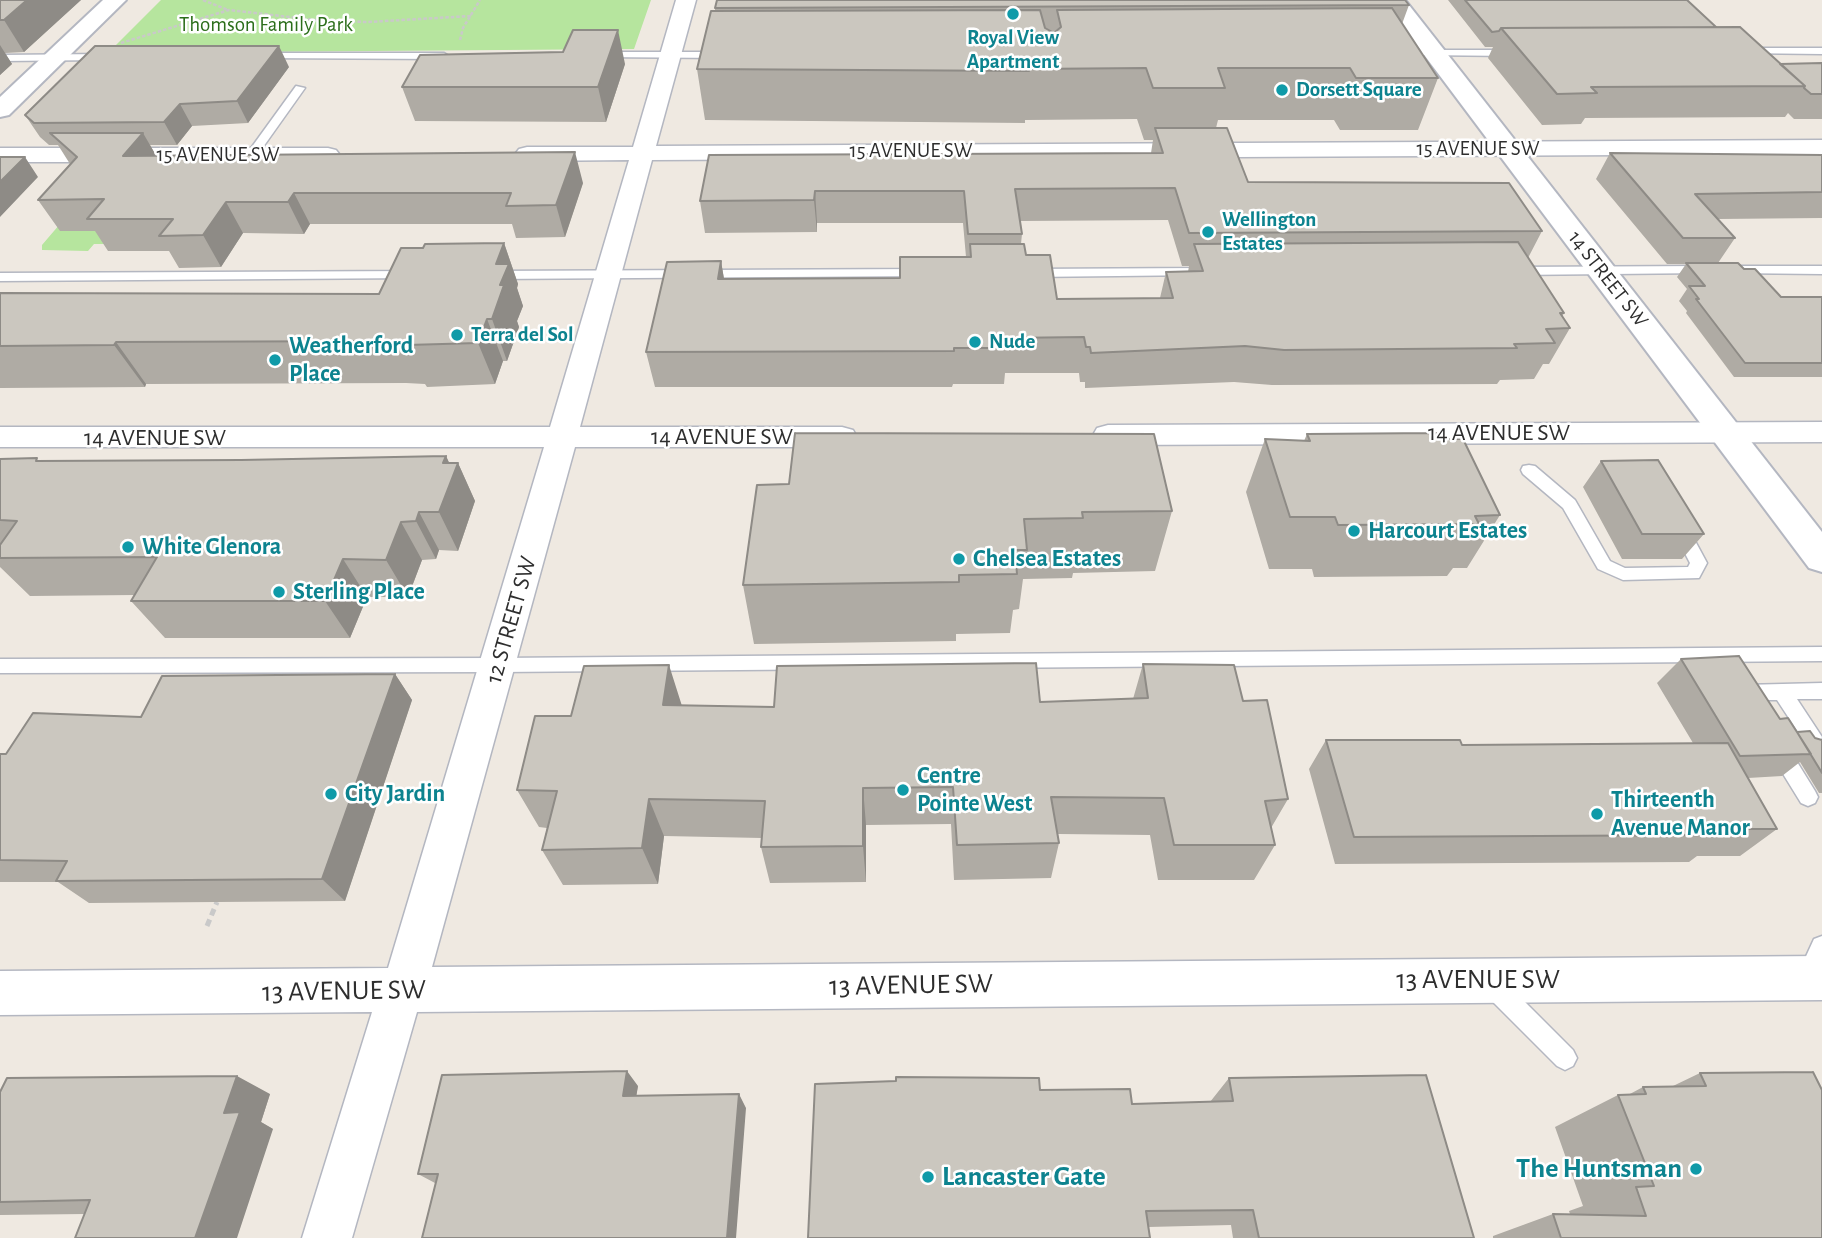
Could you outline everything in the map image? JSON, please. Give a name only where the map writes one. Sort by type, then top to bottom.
[{"type":"main road","points":[[0,110],[115,0]]},
{"type":"main road","name":"14 STREET SW","points":[[1394,0],[1423,53],[1507,148],[1822,558]]},
{"type":"street","name":"12 STREET SW","points":[[327,1238],[422,932],[686,0]]},
{"type":"street","name":"15 AVENUE SW","points":[[498,154],[1822,147]]},
{"type":"street","name":"15 AVENUE SW","points":[[0,155],[348,155]]},
{"type":"street","name":"14 AVENUE SW","points":[[1083,435],[1822,432]]},
{"type":"street","name":"14 AVENUE SW","points":[[0,437],[876,436]]},
{"type":"street","name":"13 AVENUE SW","points":[[0,993],[1488,980],[1817,968]]},
{"type":"lane","points":[[250,57],[455,51]]},
{"type":"lane","points":[[1728,52],[1822,51]]},
{"type":"lane","points":[[1423,53],[1528,52]]},
{"type":"lane","points":[[585,55],[741,55]]},
{"type":"lane","points":[[0,58],[117,57]]},
{"type":"lane","points":[[252,155],[300,89]]},
{"type":"lane","points":[[1501,271],[1822,270]]},
{"type":"lane","points":[[1011,273],[1207,272]]},
{"type":"lane","points":[[475,275],[941,273]]},
{"type":"lane","points":[[0,277],[422,275]]},
{"type":"lane","points":[[1529,470],[1569,504],[1604,565],[1623,574],[1693,573],[1699,563],[1673,518]]},
{"type":"lane","points":[[0,666],[499,665],[1822,654]]},
{"type":"lane","points":[[1758,716],[1743,693],[1822,691]]},
{"type":"lane","points":[[1782,692],[1813,738]]},
{"type":"lane","points":[[1772,739],[1808,797]]},
{"type":"lane","points":[[1488,980],[1565,1058]]},
{"type":"path","points":[[204,0],[229,10],[324,21],[368,22],[471,16]]},
{"type":"path","points":[[455,51],[463,28],[480,0]]},
{"type":"path","points":[[121,44],[229,10]]},
{"type":"path","points":[[207,926],[217,902]]},
{"type":"green space","name":"Thomson Family Park","points":[[161,0],[651,0],[634,49],[108,53]]},
{"type":"green space","points":[[101,176],[108,244],[94,244],[88,251],[42,250],[42,245]]},
{"type":"building","points":[[0,0],[27,0],[4,20],[0,20]]},
{"type":"building","points":[[717,0],[1405,0],[1409,5],[715,8]]},
{"type":"building","points":[[1465,0],[1687,0],[1716,27],[1501,28],[1492,32]]},
{"type":"building","points":[[1392,8],[1438,78],[1356,78],[1350,68],[1218,68],[1225,88],[1153,88],[1146,68],[1029,71],[697,69],[711,11],[1040,10],[1045,28],[1054,33],[1061,27],[1057,10]]},
{"type":"building","points":[[1740,27],[1805,86],[1591,87],[1597,93],[1557,94],[1501,28]]},
{"type":"building","points":[[573,30],[618,30],[598,87],[402,87],[420,55],[563,52]]},
{"type":"building","points":[[95,46],[279,46],[237,101],[180,104],[164,122],[34,123],[25,115]]},
{"type":"building","points":[[1822,63],[1822,94],[1811,94],[1780,64]]},
{"type":"building","points":[[1155,128],[1227,128],[1248,182],[1509,183],[1542,231],[1189,233],[1175,188],[1015,189],[1022,234],[968,234],[964,191],[815,191],[814,200],[700,201],[709,155],[1163,153]]},
{"type":"building","points":[[50,133],[143,133],[123,156],[575,152],[556,205],[506,206],[511,193],[294,193],[288,202],[226,202],[203,235],[159,236],[173,219],[87,219],[104,199],[38,200],[77,157]]},
{"type":"building","points":[[1610,153],[1822,155],[1822,192],[1695,194],[1735,238],[1683,238]]},
{"type":"building","points":[[0,157],[25,157],[0,182]]},
{"type":"building","points":[[1518,242],[1564,313],[1560,313],[1570,328],[1546,329],[1555,343],[1514,344],[1517,348],[1284,350],[1245,346],[1091,353],[1090,347],[1086,347],[1084,337],[1006,338],[1007,348],[954,348],[954,351],[646,352],[667,262],[721,261],[718,279],[900,278],[900,257],[971,257],[970,244],[1024,244],[1026,255],[1050,255],[1057,299],[1173,298],[1166,272],[1203,271],[1194,244]]},
{"type":"building","points":[[504,243],[496,264],[509,264],[500,285],[504,285],[492,319],[487,319],[478,343],[407,345],[409,342],[386,341],[116,342],[114,345],[0,346],[0,293],[379,294],[401,248],[423,248],[425,244]]},
{"type":"building","points":[[1686,263],[1738,263],[1744,269],[1755,269],[1781,297],[1822,297],[1822,363],[1745,363],[1696,299],[1699,299],[1689,286],[1705,286]]},
{"type":"building","points":[[795,433],[1154,434],[1172,511],[1082,512],[1083,518],[1024,519],[1027,550],[1015,550],[1017,574],[959,575],[959,582],[743,585],[757,485],[789,484]]},
{"type":"building","points":[[1436,433],[1438,439],[1463,439],[1500,515],[1475,516],[1479,524],[1338,525],[1335,517],[1290,517],[1265,439],[1310,441],[1307,434]]},
{"type":"building","points":[[446,456],[443,463],[458,463],[439,512],[419,512],[416,521],[401,522],[386,560],[343,559],[325,601],[131,601],[157,557],[0,558],[0,545],[17,521],[0,520],[0,459],[241,460]]},
{"type":"building","points":[[1658,460],[1704,534],[1642,534],[1601,461]]},
{"type":"building","points":[[1739,656],[1780,719],[1788,718],[1811,754],[1740,756],[1681,659]]},
{"type":"building","name":"Centre Pointe West","points":[[1036,663],[1040,702],[1148,698],[1143,664],[1234,665],[1243,701],[1267,700],[1288,799],[1265,801],[1275,845],[1174,845],[1164,798],[1051,797],[1059,843],[957,845],[953,787],[863,788],[863,846],[761,847],[765,801],[649,799],[642,848],[542,850],[557,791],[517,790],[535,716],[571,716],[584,666],[669,665],[663,705],[774,707],[777,666]]},
{"type":"building","points":[[395,674],[322,879],[56,881],[67,861],[0,860],[0,754],[6,754],[33,713],[141,717],[162,676]]},
{"type":"building","points":[[1810,731],[1815,738],[1822,740],[1822,773],[1797,732]]},
{"type":"building","points":[[1326,740],[1460,740],[1462,745],[1728,743],[1777,829],[1721,829],[1724,835],[1354,837]]},
{"type":"building","points":[[627,1071],[623,1096],[739,1094],[727,1238],[422,1238],[438,1174],[418,1174],[442,1075]]},
{"type":"building","name":"The Huntsman","points":[[1813,1072],[1822,1090],[1822,1238],[1561,1238],[1553,1214],[1646,1216],[1636,1187],[1654,1186],[1618,1095],[1646,1094],[1643,1087],[1706,1086],[1700,1073]]},
{"type":"building","points":[[1426,1075],[1474,1238],[1259,1238],[1253,1210],[1146,1211],[1150,1238],[808,1238],[815,1084],[896,1081],[896,1077],[1039,1078],[1040,1090],[1130,1089],[1132,1104],[1233,1101],[1229,1078]]},
{"type":"building","points":[[237,1076],[224,1113],[240,1112],[195,1238],[75,1238],[90,1200],[0,1202],[0,1092],[7,1078]]},
{"type":"place","name":"Royal View Apartment","points":[[1013,14]]},
{"type":"place","name":"Dorsett Square","points":[[1282,90]]},
{"type":"place","name":"Wellington Estates","points":[[1208,232]]},
{"type":"place","name":"Terra del Sol","points":[[457,335]]},
{"type":"place","name":"Nude","points":[[975,342]]},
{"type":"place","name":"Weatherford Place","points":[[275,360]]},
{"type":"place","name":"Harcourt Estates","points":[[1354,531]]},
{"type":"place","name":"White Glenora","points":[[128,547]]},
{"type":"place","name":"Chelsea Estates","points":[[959,559]]},
{"type":"place","name":"Sterling Place","points":[[279,592]]},
{"type":"place","name":"Centre Pointe West","points":[[903,790]]},
{"type":"place","name":"City Jardin","points":[[331,794]]},
{"type":"place","name":"Thirteenth Avenue Manor","points":[[1597,814]]},
{"type":"place","name":"The Huntsman","points":[[1696,1169]]},
{"type":"place","name":"Lancaster Gate","points":[[928,1177]]}]
